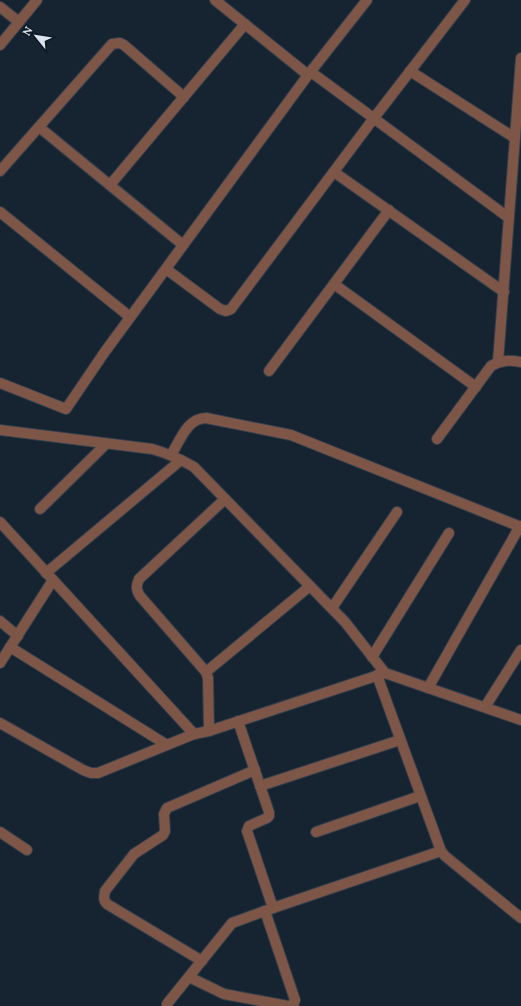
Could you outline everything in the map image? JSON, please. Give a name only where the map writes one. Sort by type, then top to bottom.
[{"type":"street","points":[[0,45],[37,0]]},
{"type":"street","points":[[215,0],[309,73],[374,118],[509,218]]},
{"type":"street","points":[[166,270],[220,309],[226,311],[231,309],[374,118],[465,0]]},
{"type":"street","points":[[0,383],[66,409],[130,317],[362,2]]},
{"type":"street","points":[[0,6],[19,22]]},
{"type":"street","points":[[110,185],[245,24]]},
{"type":"street","points":[[0,171],[112,44],[116,42],[124,45],[184,97]]},
{"type":"street","points":[[498,362],[521,58]]},
{"type":"street","points":[[410,71],[515,138]]},
{"type":"street","points":[[38,127],[184,245]]},
{"type":"street","points":[[334,172],[504,292]]},
{"type":"street","points":[[269,371],[389,210]]},
{"type":"street","points":[[0,212],[130,317]]},
{"type":"street","points":[[334,284],[476,386]]},
{"type":"street","points":[[437,439],[491,366],[498,362],[508,360],[521,362]]},
{"type":"street","points":[[171,455],[189,426],[194,420],[200,418],[284,432],[521,526],[428,688]]},
{"type":"street","points":[[0,430],[152,449],[171,455],[194,467],[332,608],[345,622],[372,657],[381,674],[400,740],[441,851],[445,856],[521,918]]},
{"type":"street","points":[[40,510],[106,444]]},
{"type":"street","points":[[0,663],[18,636],[49,576],[181,460]]},
{"type":"street","points":[[209,731],[208,678],[206,672],[140,596],[137,592],[136,585],[140,579],[226,499]]},
{"type":"street","points":[[332,608],[397,512]]},
{"type":"street","points":[[0,522],[194,734]]},
{"type":"street","points":[[372,657],[450,533]]},
{"type":"street","points":[[206,672],[310,586]]},
{"type":"street","points":[[0,621],[18,636]]},
{"type":"street","points":[[10,647],[166,745]]},
{"type":"street","points":[[485,707],[521,650]]},
{"type":"street","points":[[0,723],[83,770],[91,773],[98,773],[194,734],[209,731],[381,674],[428,688],[521,720]]},
{"type":"street","points":[[189,977],[224,994],[289,1006],[294,1003],[295,1000],[247,830],[249,826],[267,818],[269,816],[269,812],[238,721]]},
{"type":"street","points":[[260,786],[400,740]]},
{"type":"street","points":[[202,961],[106,904],[104,901],[105,892],[130,857],[163,835],[165,831],[164,814],[167,808],[255,770]]},
{"type":"street","points":[[316,832],[420,796]]},
{"type":"street","points":[[0,832],[27,850]]},
{"type":"street","points":[[168,1004],[232,923],[441,851]]}]
